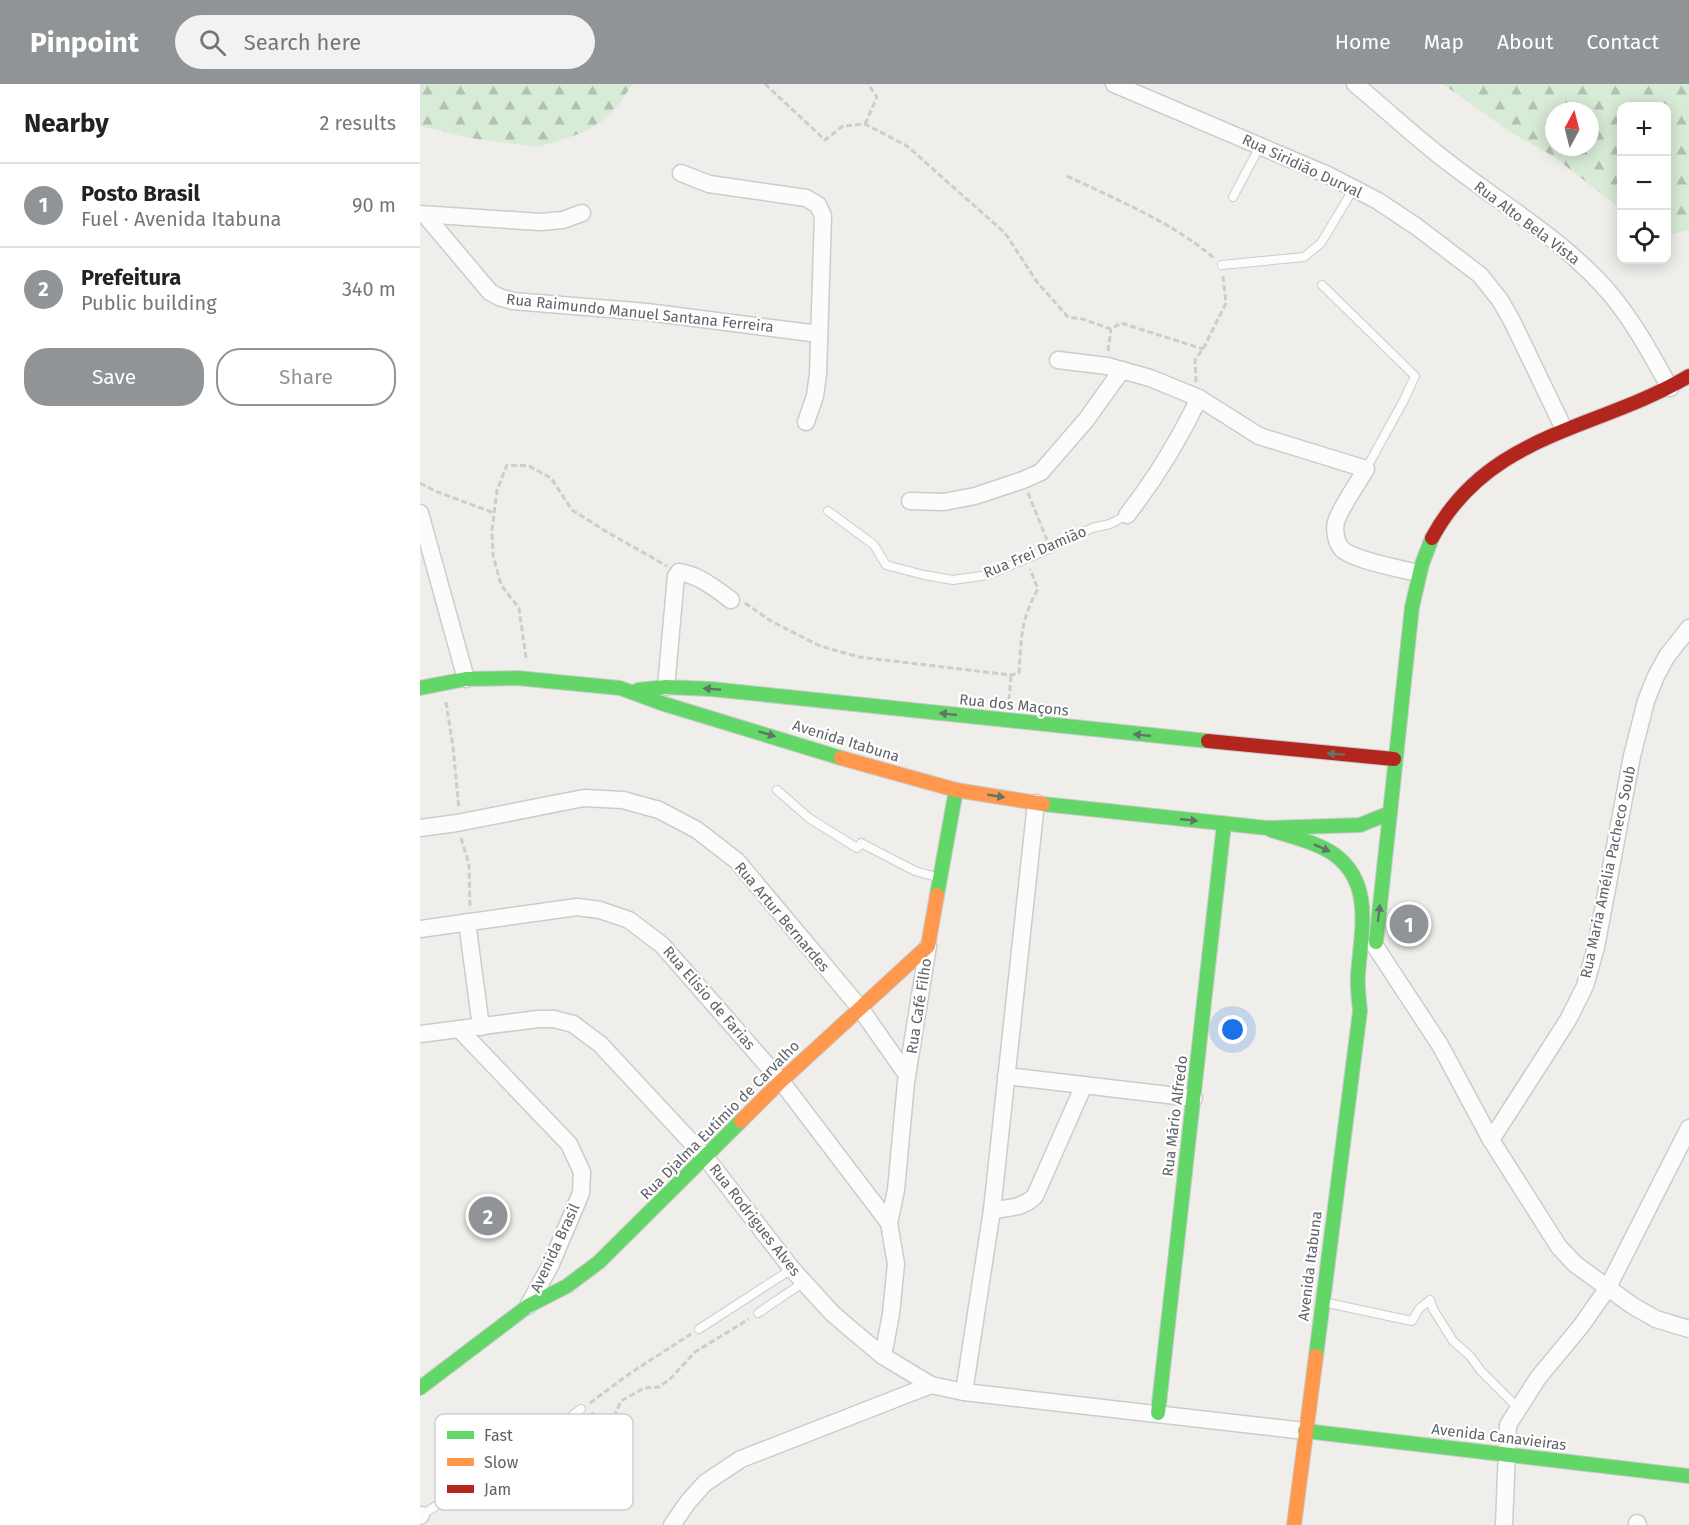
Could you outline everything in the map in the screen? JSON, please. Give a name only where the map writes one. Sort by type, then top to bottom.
[{"type":"main road","points":[[1390,813],[1412,601],[1426,550],[1442,521],[1456,501],[1476,480],[1525,449],[1564,429],[1670,388],[1689,376]]},
{"type":"main road","name":"Avenida Itabuna","points":[[420,688],[466,679],[529,679],[573,682],[632,691],[661,703],[747,710],[898,775],[956,790],[1036,803],[1267,828],[1360,825],[1390,813],[1372,975],[1360,1011]]},
{"type":"main road","name":"Rua dos Maçons","points":[[632,691],[666,687],[747,710],[1008,722],[1394,759]]},
{"type":"main road","name":"Rua Café Filho","points":[[928,946],[956,790]]},
{"type":"main road","name":"Rua Mário Alfredo","points":[[1158,1413],[1224,824]]},
{"type":"main road","name":"Avenida Itabuna","points":[[1267,828],[1320,846],[1337,855],[1355,877],[1363,906],[1364,935],[1358,975],[1360,1011],[1294,1525]]},
{"type":"main road","name":"Rua Djalma Eutímio de Carvalho","points":[[528,1306],[567,1286],[599,1262],[781,1081],[928,946]]},
{"type":"main road","name":"Avenida Brasil","points":[[420,1388],[528,1306]]},
{"type":"main road","name":"Avenida Canavieiras","points":[[1305,1431],[1689,1476]]},
{"type":"street","name":"Rua Siridião Durval","points":[[1114,84],[1354,188],[1417,227],[1480,275],[1500,300],[1512,321],[1564,429]]},
{"type":"street","name":"Rua Alto Bela Vista","points":[[1355,84],[1450,164],[1553,240],[1584,266],[1630,320],[1670,388]]},
{"type":"street","points":[[681,173],[710,184],[791,194],[806,198],[818,205],[823,216],[819,334],[816,385],[806,422]]},
{"type":"street","points":[[423,215],[540,222],[563,220],[582,213]]},
{"type":"street","name":"Rua Raimundo Manuel Santana Ferreira","points":[[423,215],[490,292],[513,301],[647,312],[819,334]]},
{"type":"street","points":[[1058,360],[1115,368],[1150,378],[1199,398],[1259,436],[1366,469],[1336,522],[1336,537],[1339,544],[1343,550],[1359,558],[1418,573]]},
{"type":"street","points":[[910,501],[944,502],[975,496],[1041,472],[1086,420],[1115,368]]},
{"type":"street","name":"Rua Frei Damião","points":[[1127,514],[1161,470],[1181,436],[1199,398]]},
{"type":"street","points":[[420,513],[466,679]]},
{"type":"street","points":[[666,687],[676,576],[679,572],[706,582],[731,600]]},
{"type":"street","name":"Rua Maria Amélia Pacheco Soub","points":[[1491,1140],[1551,1049],[1585,986],[1592,967],[1632,756],[1646,701],[1667,657],[1689,628]]},
{"type":"street","name":"Rua Artur Bernardes","points":[[420,828],[459,823],[584,798],[623,800],[659,810],[697,830],[737,861],[860,1008],[907,1075]]},
{"type":"street","points":[[964,1392],[992,1210],[1036,803]]},
{"type":"street","name":"Rua Elisio de Farias","points":[[420,929],[577,907],[600,910],[629,920],[662,945],[781,1081],[889,1223]]},
{"type":"street","points":[[469,922],[481,1027]]},
{"type":"street","name":"Rua Café Filho","points":[[889,1223],[896,1190],[907,1075],[928,946]]},
{"type":"street","points":[[1375,946],[1440,1045],[1491,1140],[1559,1247],[1575,1264],[1607,1289],[1656,1319],[1689,1329]]},
{"type":"street","name":"Rua Rodrigues Alves","points":[[420,1034],[538,1019],[554,1019],[573,1024],[607,1050],[706,1158],[792,1269],[832,1313],[883,1356],[931,1385]]},
{"type":"street","name":"Avenida Brasil","points":[[459,1029],[569,1144],[582,1172],[581,1193],[551,1264],[528,1306]]},
{"type":"street","points":[[1006,1076],[1194,1098]]},
{"type":"street","points":[[992,1210],[1021,1206],[1035,1196],[1084,1085]]},
{"type":"street","points":[[1504,1525],[1509,1425],[1538,1378],[1581,1326],[1607,1289],[1689,1128]]},
{"type":"street","points":[[883,1356],[891,1314],[896,1264],[889,1223]]},
{"type":"street","points":[[672,1525],[705,1483],[741,1459],[931,1385],[964,1392],[1305,1431]]},
{"type":"lane","points":[[1233,197],[1260,146]]},
{"type":"lane","points":[[1222,265],[1304,257],[1321,243],[1354,188]]},
{"type":"lane","points":[[1322,285],[1415,376],[1412,386],[1366,469]]},
{"type":"lane","name":"Rua Frei Damião","points":[[828,511],[873,545],[886,565],[953,580],[988,575],[1092,528],[1110,524],[1127,514]]},
{"type":"lane","points":[[777,790],[808,818],[857,848],[861,843],[915,871],[940,878]]},
{"type":"lane","points":[[699,1329],[792,1269]]},
{"type":"lane","points":[[758,1313],[804,1282]]},
{"type":"lane","points":[[1322,1302],[1412,1321],[1419,1309],[1430,1300],[1453,1341],[1518,1408]]},
{"type":"lane","points":[[576,1414],[581,1410]]},
{"type":"lane","points":[[420,1515],[435,1506]]},
{"type":"path","points":[[765,84],[825,140],[843,126],[865,124],[908,146],[1005,233],[1036,282],[1068,317],[1083,319],[1111,329]]},
{"type":"path","points":[[865,124],[877,98],[868,84]]},
{"type":"path","points":[[1067,176],[1169,227],[1196,243],[1222,265],[1226,303],[1195,360],[1199,398]]},
{"type":"path","points":[[1111,329],[1121,323],[1203,349]]},
{"type":"path","points":[[1111,329],[1115,368]]},
{"type":"path","points":[[529,679],[519,608],[501,585],[494,555],[492,530],[497,490],[507,465],[529,466],[551,478],[572,510],[679,572]]},
{"type":"path","points":[[1023,480],[1051,548]]},
{"type":"path","points":[[420,483],[494,513]]},
{"type":"path","points":[[731,600],[746,603],[771,621],[820,646],[859,657],[1011,675],[1019,674],[1021,639],[1027,608],[1038,589],[1025,559]]},
{"type":"path","points":[[1008,722],[1011,675]]},
{"type":"path","points":[[443,684],[453,747],[459,823],[469,864],[469,922]]},
{"type":"path","points":[[615,1414],[621,1401],[644,1388],[659,1387],[670,1379],[695,1352],[758,1313]]},
{"type":"path","points":[[581,1410],[629,1374],[699,1329]]},
{"type":"path","points":[[592,1414],[588,1413],[594,1400]]},
{"type":"green space","points":[[420,84],[633,84],[618,105],[602,121],[582,133],[539,147],[470,138],[420,126]]},
{"type":"green space","points":[[1443,84],[1689,84],[1689,230],[1671,233],[1671,102],[1617,102],[1617,206],[1553,156],[1599,156],[1599,102],[1545,102],[1545,152],[1510,132]]},
{"type":"traffic: fast","points":[[1043,804],[1267,828],[1360,825],[1390,813],[1412,607],[1422,564],[1432,538]]},
{"type":"traffic: fast","points":[[420,688],[466,679],[517,678],[620,688],[661,703],[841,758]]},
{"type":"traffic: fast","points":[[638,690],[666,687],[711,689],[1208,741]]},
{"type":"traffic: fast","points":[[937,895],[956,790]]},
{"type":"traffic: fast","points":[[1376,942],[1390,813]]},
{"type":"traffic: fast","points":[[1158,1413],[1224,824]]},
{"type":"traffic: fast","points":[[1271,830],[1312,843],[1335,855],[1347,867],[1355,880],[1362,910],[1358,979],[1360,1011],[1316,1356]]},
{"type":"traffic: fast","points":[[420,1388],[528,1306],[567,1286],[599,1262],[741,1121]]},
{"type":"traffic: fast","points":[[1305,1431],[1689,1476]]},
{"type":"traffic: slow","points":[[841,758],[956,790],[1043,804]]},
{"type":"traffic: slow","points":[[741,1121],[781,1081],[928,946],[937,895]]},
{"type":"traffic: slow","points":[[1294,1525],[1316,1356]]},
{"type":"traffic: jam","points":[[1432,538],[1456,503],[1483,476],[1514,455],[1547,438],[1654,394],[1689,376]]},
{"type":"traffic: jam","points":[[1208,741],[1394,759]]},
{"type":"place","name":"Posto Brasil","points":[[1409,924]]},
{"type":"place","name":"Prefeitura","points":[[488,1216]]}]
